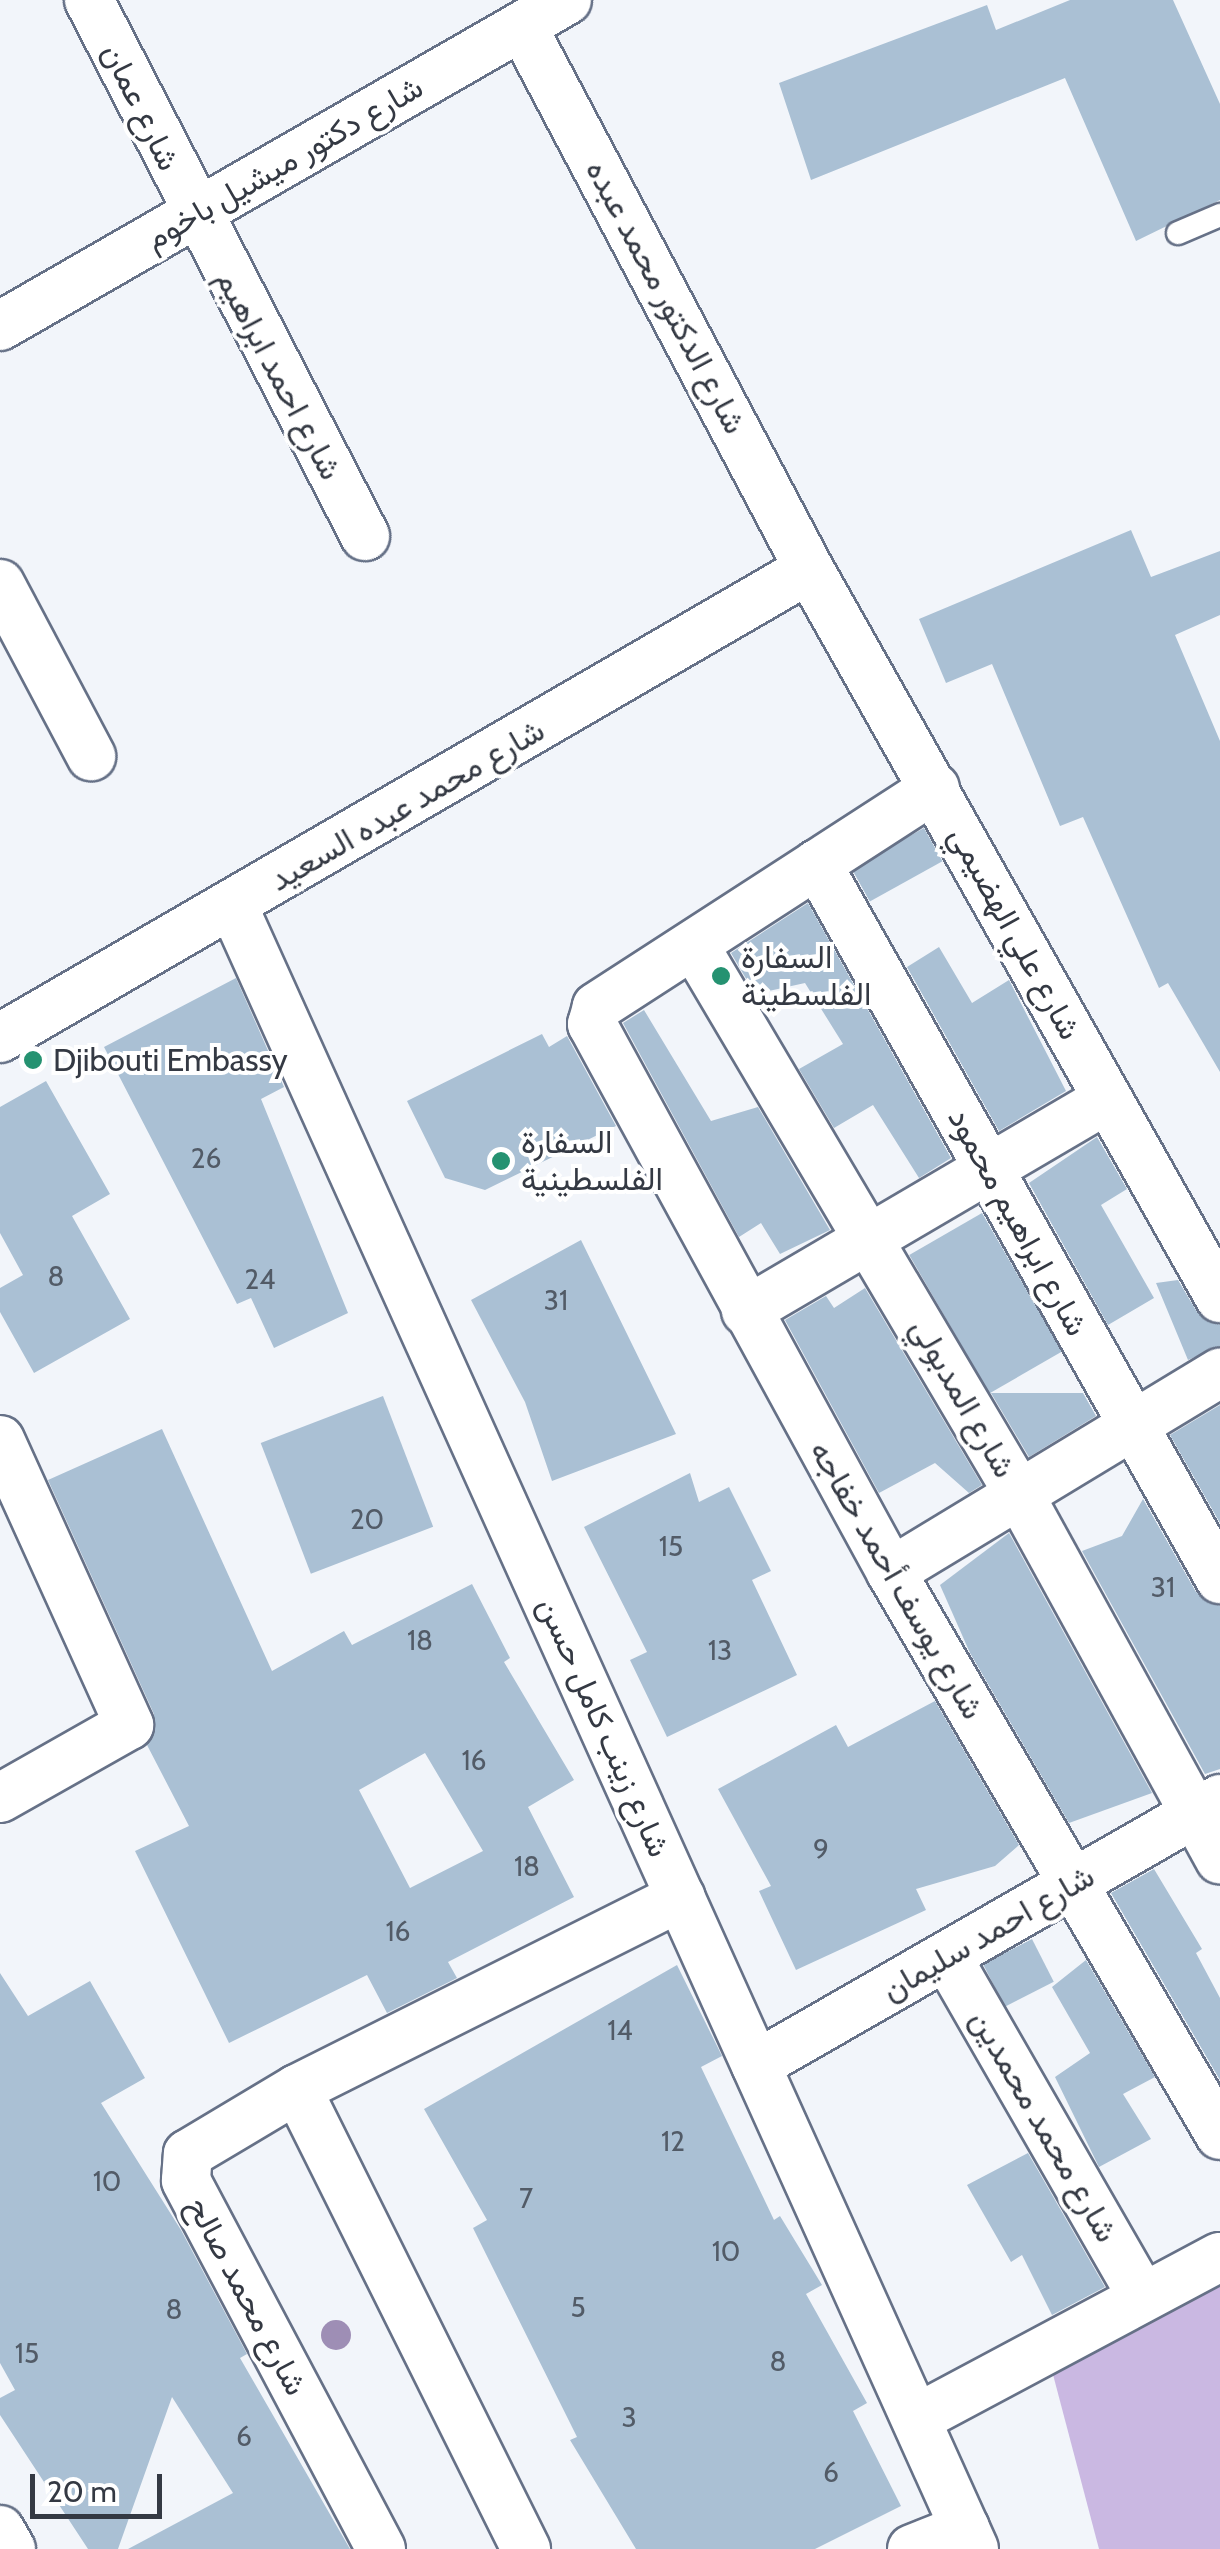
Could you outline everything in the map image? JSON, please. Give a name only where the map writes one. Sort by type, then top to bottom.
[{"type":"street","name":"شارع عمان","points":[[89,0],[193,214]]},
{"type":"street","name":"شارع دكتور ميشيل باخوم","points":[[0,326],[567,0]]},
{"type":"street","name":"شارع الدكتور محمد عبده","points":[[522,26],[809,569]]},
{"type":"street","name":"شارع احمد ابراهيم","points":[[193,214],[365,536]]},
{"type":"street","name":"شارع علي الهضيمي","points":[[809,569],[1220,1298]]},
{"type":"street","name":"شارع محمد عبده السعيد","points":[[1,1036],[233,906],[809,569]]},
{"type":"street","points":[[0,584],[91,756]]},
{"type":"street","points":[[694,945],[935,788]]},
{"type":"street","name":"شارع ابراهيم محمود","points":[[817,864],[1220,1578]]},
{"type":"street","name":"شارع زينب كامل حسن","points":[[233,906],[969,2538]]},
{"type":"street","name":"شارع يوسف أحمد خفاجه","points":[[694,945],[593,1016],[596,1035],[891,1572],[1220,2135]]},
{"type":"street","name":"شارع المدبولي","points":[[694,945],[1208,1807],[1220,1859]]},
{"type":"street","points":[[746,1311],[1107,1099]]},
{"type":"street","points":[[891,1572],[1220,1373]]},
{"type":"street","points":[[0,1440],[129,1725],[3,1788]]},
{"type":"street","name":"شارع احمد سليمان","points":[[756,2065],[1208,1807]]},
{"type":"street","name":"شارع محمد صالح","points":[[381,2549],[186,2180],[197,2143],[681,1896]]},
{"type":"street","name":"شارع محمد محمدين","points":[[947,1957],[1142,2296]]},
{"type":"street","points":[[297,2089],[526,2549]]},
{"type":"street","points":[[916,2419],[1220,2257]]},
{"type":"street","points":[[0,2530],[11,2549]]},
{"type":"street","points":[[912,2549],[969,2538]]},
{"type":"lane","points":[[1178,233],[1220,215]]},
{"type":"shaded area","points":[[1220,2269],[1220,2549],[1099,2549],[1046,2348]]},
{"type":"building","points":[[1070,0],[1173,0],[1220,104],[1220,200],[1136,241],[1065,78],[811,180],[779,83],[987,5],[996,30]]},
{"type":"building","points":[[1131,530],[1151,577],[1220,551],[1220,615],[1175,635],[1220,741],[1220,1072],[1168,983],[1159,988],[1083,817],[1060,826],[992,664],[946,683],[919,619]]},
{"type":"building","points":[[924,828],[942,861],[870,901],[851,868]]},
{"type":"building","points":[[808,903],[951,1158],[919,1178],[873,1105],[834,1128],[799,1069],[843,1044],[805,983],[755,994],[731,953]]},
{"type":"building","points":[[939,947],[972,1003],[1009,980],[1066,1091],[999,1131],[907,967]]},
{"type":"building","points":[[236,978],[284,1087],[261,1099],[348,1313],[274,1348],[251,1298],[237,1304],[104,1047]]},
{"type":"building","points":[[644,1010],[711,1121],[758,1107],[830,1230],[780,1254],[761,1223],[739,1237],[623,1023]]},
{"type":"building","points":[[542,1034],[549,1047],[567,1036],[616,1126],[485,1190],[445,1178],[407,1101]]},
{"type":"building","points":[[46,1081],[110,1194],[72,1216],[130,1319],[34,1373],[0,1312],[0,1288],[23,1275],[0,1233],[0,1107]]},
{"type":"building","points":[[1097,1137],[1127,1189],[1101,1205],[1154,1298],[1108,1325],[1029,1183]]},
{"type":"building","points":[[982,1213],[1062,1352],[989,1394],[909,1255]]},
{"type":"building","points":[[581,1240],[676,1434],[552,1481],[525,1402],[471,1300]]},
{"type":"building","points":[[1178,1280],[1197,1312],[1220,1325],[1220,1346],[1188,1360],[1156,1283]]},
{"type":"building","points":[[865,1288],[982,1485],[969,1493],[935,1463],[879,1493],[785,1320],[826,1296],[834,1308]]},
{"type":"building","points":[[991,1393],[1083,1393],[1096,1416],[1029,1457]]},
{"type":"building","points":[[383,1396],[433,1527],[311,1574],[261,1443]]},
{"type":"building","points":[[1220,1405],[1220,1523],[1170,1435]]},
{"type":"building","points":[[162,1429],[272,1671],[344,1631],[352,1645],[472,1584],[510,1658],[504,1662],[574,1780],[528,1807],[574,1897],[448,1962],[457,1978],[387,2013],[367,1975],[229,2043],[135,1851],[189,1826],[147,1745],[154,1714],[48,1480]],"holes":[[[425,1753],[483,1851],[410,1888],[359,1790]]]},
{"type":"building","points":[[690,1473],[699,1502],[729,1487],[771,1571],[752,1580],[797,1675],[667,1737],[630,1660],[647,1652],[584,1527]]},
{"type":"building","points":[[1143,1499],[1196,1592],[1220,1606],[1220,1769],[1205,1774],[1082,1551],[1122,1536]]},
{"type":"building","points":[[1009,1533],[1152,1793],[1069,1823],[970,1653],[940,1585]]},
{"type":"building","points":[[935,1701],[1019,1845],[995,1866],[916,1889],[926,1910],[796,1970],[759,1891],[771,1886],[718,1789],[836,1725],[848,1747]]},
{"type":"building","points":[[1154,1869],[1202,1949],[1196,1953],[1220,1998],[1220,2080],[1111,1893]]},
{"type":"building","points":[[1032,1939],[1054,1982],[1005,2007],[983,1964]]},
{"type":"building","points":[[1086,1960],[1155,2077],[1123,2094],[1151,2139],[1099,2167],[1055,2077],[1090,2053],[1052,1987]]},
{"type":"building","points":[[677,1965],[722,2056],[701,2067],[774,2220],[780,2216],[822,2285],[806,2294],[867,2403],[853,2411],[901,2506],[815,2549],[636,2549],[570,2440],[577,2437],[473,2228],[487,2220],[424,2109]]},
{"type":"building","points":[[0,1973],[28,2016],[90,1981],[145,2078],[101,2103],[181,2230],[247,2354],[240,2358],[350,2549],[128,2549],[233,2493],[172,2397],[118,2549],[88,2549],[0,2415],[0,2398],[15,2390],[0,2363]]},
{"type":"building","points":[[1028,2153],[1105,2287],[1052,2315],[1022,2255],[1011,2262],[967,2185]]},
{"type":"place","name":"السفارة الفلسطينة","points":[[721,976]]},
{"type":"place","name":"Djibouti Embassy","points":[[33,1060]]},
{"type":"place","name":"السفارة الفلسطينية","points":[[501,1161]]}]
